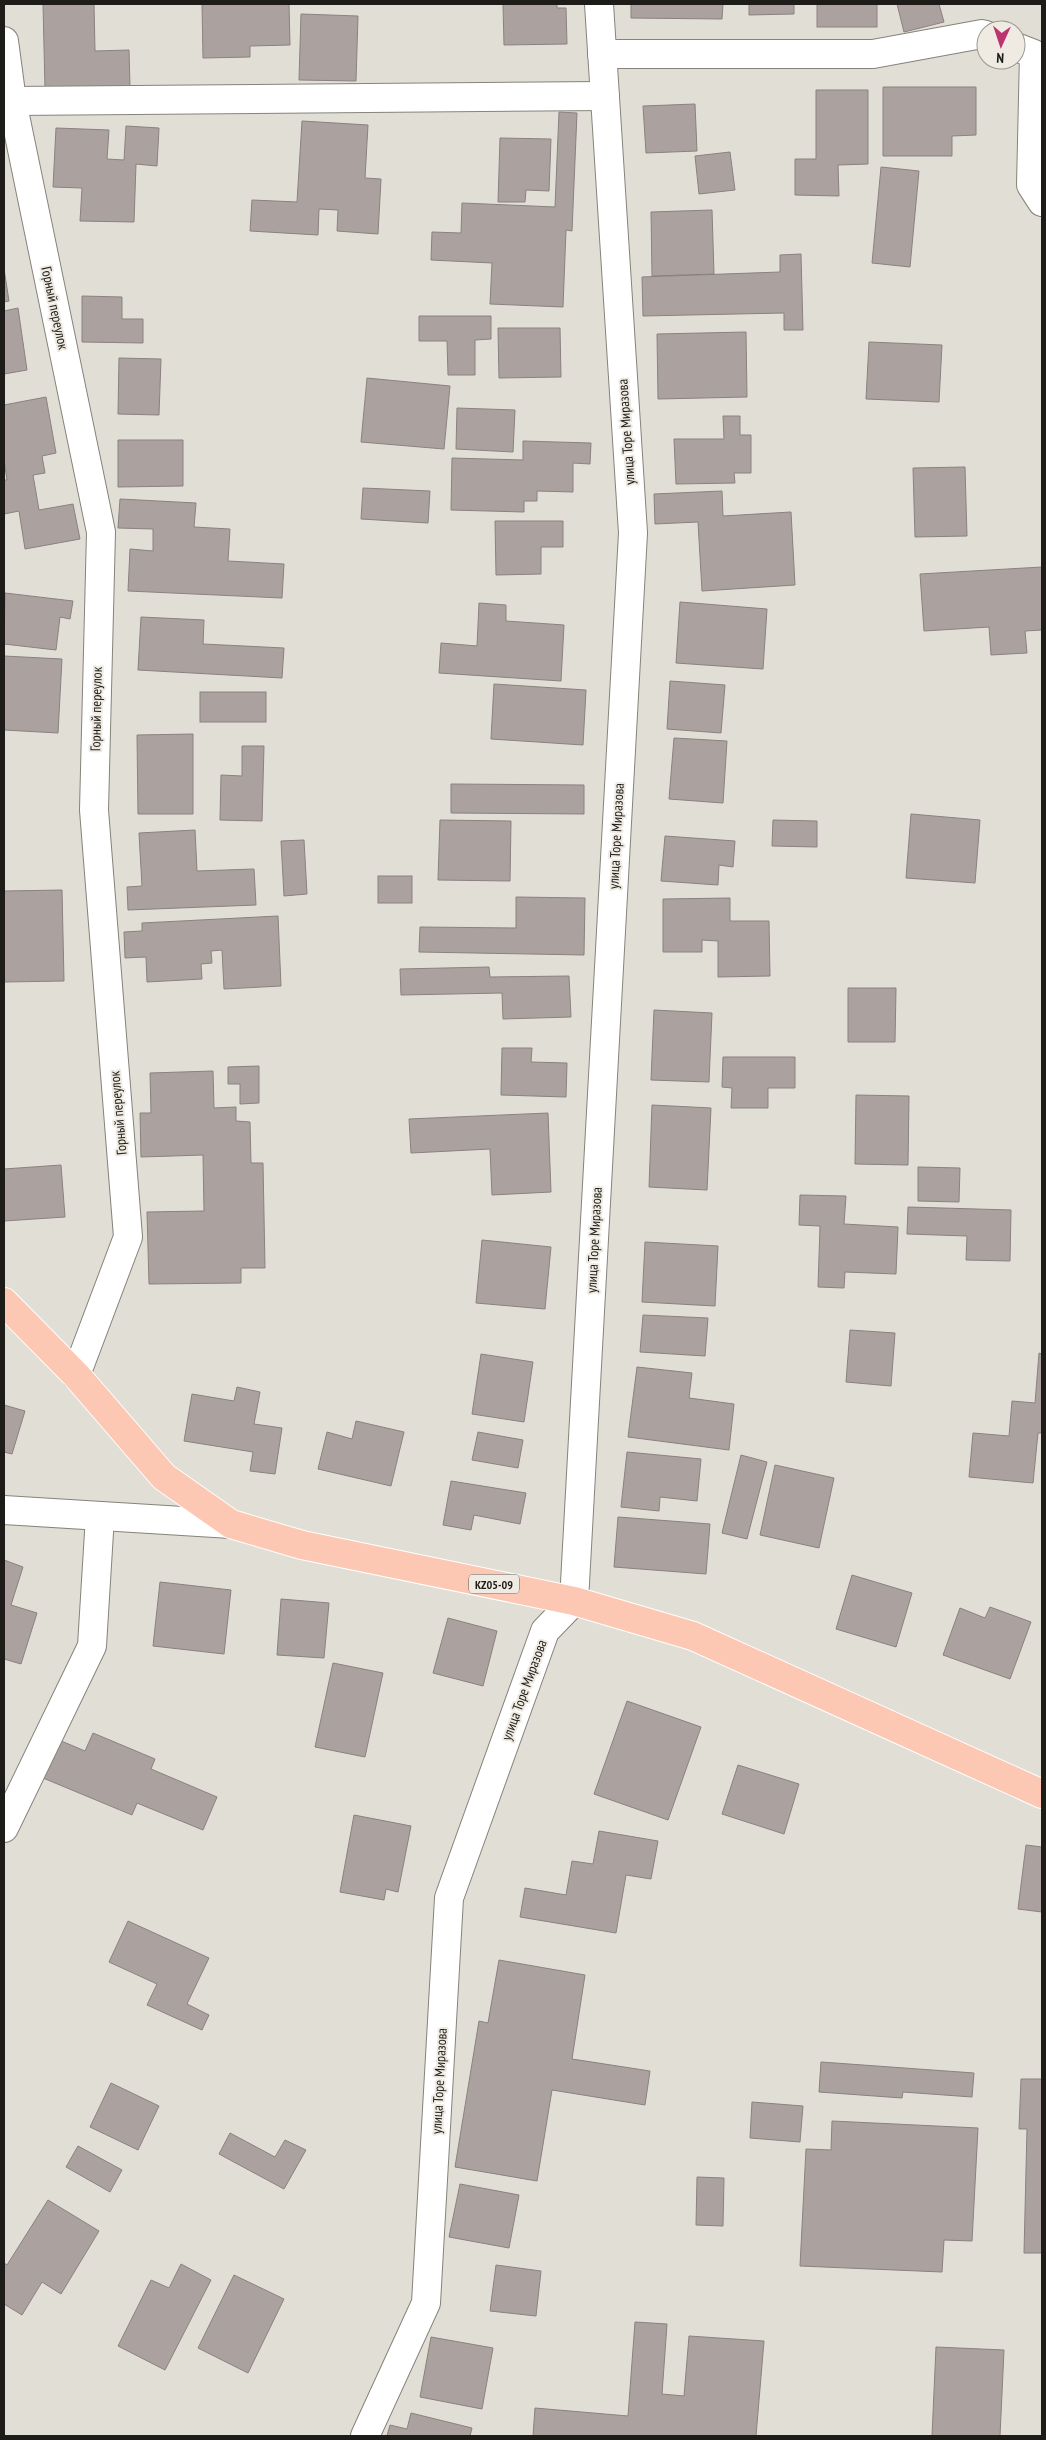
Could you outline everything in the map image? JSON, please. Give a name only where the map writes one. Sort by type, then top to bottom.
[{"type":"main road","name":"KZ05-09","points":[[4,1302],[76,1375],[164,1477],[231,1524],[302,1545],[574,1601],[693,1636],[1042,1794]]},
{"type":"street","name":"улица Торе Миразова","points":[[365,2436],[426,2303],[449,1898],[546,1631],[574,1601],[633,533],[599,4]]},
{"type":"street","points":[[602,54],[873,54],[976,35]]},
{"type":"street","name":"Горный переулок","points":[[4,41],[12,101],[101,532],[94,810],[128,1237],[76,1375]]},
{"type":"street","points":[[1026,51],[1034,54],[1031,186],[1042,202]]},
{"type":"street","points":[[12,101],[605,96]]},
{"type":"street","points":[[4,1510],[231,1524]]},
{"type":"street","points":[[4,1828],[92,1646],[100,1516]]},
{"type":"building","points":[[43,4],[94,4],[95,51],[129,50],[130,87],[45,89]]},
{"type":"building","points":[[202,4],[289,4],[290,45],[250,46],[250,57],[203,58]]},
{"type":"building","points":[[503,4],[557,4],[557,8],[566,8],[567,44],[504,45]]},
{"type":"building","points":[[631,4],[723,4],[722,19],[631,18]]},
{"type":"building","points":[[749,4],[794,4],[794,14],[749,15]]},
{"type":"building","points":[[817,4],[877,4],[877,27],[817,27]]},
{"type":"building","points":[[897,4],[939,4],[944,22],[904,32]]},
{"type":"building","points":[[301,14],[358,16],[356,81],[299,80]]},
{"type":"building","points":[[883,87],[976,87],[976,135],[952,136],[952,156],[883,156]]},
{"type":"building","points":[[816,90],[868,90],[868,164],[838,165],[839,196],[795,195],[795,159],[816,159]]},
{"type":"building","points":[[695,104],[697,151],[646,153],[643,106]]},
{"type":"building","points":[[559,112],[577,113],[572,231],[566,230],[563,307],[490,304],[492,263],[431,260],[432,232],[461,233],[462,203],[555,207]]},
{"type":"building","points":[[302,121],[368,125],[365,178],[381,179],[378,234],[337,231],[338,210],[319,209],[318,235],[250,231],[252,200],[297,202]]},
{"type":"building","points":[[126,126],[159,128],[157,166],[136,164],[134,222],[80,221],[82,188],[53,187],[56,128],[109,130],[107,159],[124,160]]},
{"type":"building","points":[[500,138],[551,139],[549,191],[526,190],[525,202],[498,202]]},
{"type":"building","points":[[730,152],[735,190],[699,194],[695,156]]},
{"type":"building","points":[[881,167],[919,171],[910,267],[872,263]]},
{"type":"building","points":[[712,210],[714,274],[652,276],[651,212]]},
{"type":"building","points":[[801,254],[803,330],[784,330],[784,313],[643,316],[642,277],[780,272],[780,255]]},
{"type":"building","points":[[4,269],[9,301],[4,302]]},
{"type":"building","points":[[82,296],[122,297],[122,319],[143,319],[143,343],[82,342]]},
{"type":"building","points":[[18,308],[27,370],[4,374],[4,311]]},
{"type":"building","points":[[419,316],[491,316],[491,339],[475,340],[475,375],[448,375],[447,341],[419,341]]},
{"type":"building","points":[[498,328],[560,328],[561,377],[499,378]]},
{"type":"building","points":[[746,332],[747,397],[658,399],[657,334]]},
{"type":"building","points":[[869,342],[942,345],[939,402],[866,399]]},
{"type":"building","points":[[119,358],[161,359],[159,415],[118,414]]},
{"type":"building","points":[[367,378],[450,386],[444,449],[361,442]]},
{"type":"building","points":[[46,397],[56,453],[42,456],[45,473],[33,475],[39,510],[73,504],[80,539],[25,549],[19,511],[4,514],[4,480],[7,480],[4,460],[4,405]]},
{"type":"building","points":[[457,408],[515,410],[513,452],[456,449]]},
{"type":"building","points":[[723,416],[740,416],[740,435],[751,435],[751,473],[734,473],[735,483],[676,484],[674,439],[724,439]]},
{"type":"building","points":[[118,440],[183,440],[183,486],[118,487]]},
{"type":"building","points":[[523,441],[591,443],[590,464],[573,463],[573,492],[537,491],[537,501],[524,501],[524,512],[451,510],[452,458],[523,460]]},
{"type":"building","points":[[965,467],[967,536],[915,537],[913,468]]},
{"type":"building","points":[[363,488],[430,491],[428,523],[361,519]]},
{"type":"building","points":[[722,491],[723,516],[791,512],[795,585],[702,591],[698,522],[655,524],[654,494]]},
{"type":"building","points":[[120,499],[196,503],[194,527],[230,529],[228,561],[284,564],[282,598],[128,591],[130,549],[153,551],[153,529],[118,528]]},
{"type":"building","points":[[495,521],[563,521],[563,547],[541,547],[541,574],[496,575]]},
{"type":"building","points":[[1042,567],[1042,630],[1025,631],[1027,653],[991,655],[989,627],[924,631],[920,574]]},
{"type":"building","points":[[5,593],[73,601],[70,619],[60,617],[56,650],[4,644]]},
{"type":"building","points":[[680,602],[767,609],[763,669],[676,663]]},
{"type":"building","points":[[479,603],[506,605],[506,621],[564,625],[561,681],[439,673],[441,643],[477,646]]},
{"type":"building","points":[[141,617],[204,620],[203,644],[284,648],[282,678],[138,670]]},
{"type":"building","points":[[4,656],[62,659],[58,733],[4,730]]},
{"type":"building","points":[[670,681],[725,685],[721,733],[667,729]]},
{"type":"building","points":[[494,684],[586,690],[583,745],[491,739]]},
{"type":"building","points":[[200,692],[266,692],[266,722],[200,722]]},
{"type":"building","points":[[193,734],[193,814],[138,814],[137,735]]},
{"type":"building","points":[[674,738],[727,741],[723,803],[669,799]]},
{"type":"building","points":[[242,746],[264,746],[262,821],[220,820],[221,775],[242,776]]},
{"type":"building","points":[[451,784],[584,785],[584,814],[451,813]]},
{"type":"building","points":[[911,814],[980,820],[975,883],[906,878]]},
{"type":"building","points":[[440,820],[511,821],[510,881],[438,880]]},
{"type":"building","points":[[773,820],[817,821],[817,847],[772,846]]},
{"type":"building","points":[[195,830],[197,871],[254,869],[256,905],[128,910],[127,887],[142,886],[139,833]]},
{"type":"building","points":[[665,836],[735,841],[733,867],[719,865],[718,885],[661,881]]},
{"type":"building","points":[[304,840],[307,894],[284,896],[281,841]]},
{"type":"building","points":[[378,876],[412,876],[412,903],[378,903]]},
{"type":"building","points":[[62,890],[64,981],[4,982],[4,891]]},
{"type":"building","points":[[516,897],[585,898],[584,955],[419,952],[420,927],[516,928]]},
{"type":"building","points":[[730,898],[730,921],[769,921],[770,976],[718,977],[718,941],[702,940],[702,952],[663,952],[663,899]]},
{"type":"building","points":[[278,916],[281,986],[224,989],[222,950],[211,951],[212,963],[201,964],[202,979],[147,982],[146,957],[125,958],[124,932],[142,931],[142,923]]},
{"type":"building","points":[[489,967],[490,977],[569,976],[571,1017],[503,1019],[502,993],[401,995],[400,969]]},
{"type":"building","points":[[848,988],[896,988],[895,1042],[848,1042]]},
{"type":"building","points":[[654,1010],[712,1013],[709,1082],[651,1080]]},
{"type":"building","points":[[502,1048],[532,1048],[531,1062],[567,1063],[566,1097],[501,1095]]},
{"type":"building","points":[[723,1057],[795,1057],[795,1088],[768,1088],[768,1108],[731,1108],[732,1088],[722,1087]]},
{"type":"building","points":[[259,1066],[259,1103],[240,1104],[240,1084],[228,1084],[228,1067]]},
{"type":"building","points":[[213,1071],[214,1108],[236,1107],[236,1121],[250,1122],[251,1163],[263,1163],[265,1268],[241,1268],[241,1283],[149,1284],[147,1212],[204,1211],[203,1155],[141,1157],[140,1113],[151,1113],[150,1073]]},
{"type":"building","points":[[856,1095],[909,1096],[908,1165],[855,1164]]},
{"type":"building","points":[[652,1105],[711,1108],[707,1190],[649,1187]]},
{"type":"building","points":[[548,1113],[551,1192],[492,1195],[490,1149],[411,1153],[409,1119]]},
{"type":"building","points":[[61,1165],[65,1217],[4,1221],[4,1169]]},
{"type":"building","points":[[918,1167],[960,1168],[959,1202],[918,1201]]},
{"type":"building","points":[[800,1195],[846,1196],[844,1224],[898,1227],[896,1274],[845,1272],[844,1288],[818,1287],[820,1226],[799,1225]]},
{"type":"building","points":[[908,1207],[1011,1210],[1010,1261],[966,1260],[967,1236],[907,1234]]},
{"type":"building","points":[[482,1240],[551,1247],[545,1309],[476,1303]]},
{"type":"building","points":[[645,1242],[718,1246],[715,1306],[642,1302]]},
{"type":"building","points":[[643,1315],[708,1318],[705,1356],[640,1352]]},
{"type":"building","points":[[850,1330],[895,1333],[891,1386],[846,1382]]},
{"type":"building","points":[[1039,1353],[1042,1354],[1042,1433],[1038,1433],[1033,1483],[969,1477],[973,1433],[1009,1436],[1012,1401],[1035,1403]]},
{"type":"building","points":[[481,1354],[533,1362],[524,1422],[472,1414]]},
{"type":"building","points":[[637,1367],[692,1373],[689,1398],[734,1404],[729,1450],[628,1437]]},
{"type":"building","points":[[237,1387],[260,1392],[254,1424],[282,1428],[275,1474],[250,1471],[253,1452],[184,1441],[192,1394],[234,1401]]},
{"type":"building","points":[[4,1405],[25,1411],[12,1454],[4,1452]]},
{"type":"building","points":[[356,1421],[404,1432],[391,1486],[318,1469],[327,1432],[352,1439]]},
{"type":"building","points":[[478,1432],[523,1440],[518,1468],[472,1460]]},
{"type":"building","points":[[627,1452],[701,1459],[697,1501],[660,1497],[659,1511],[621,1507]]},
{"type":"building","points":[[741,1455],[767,1462],[747,1539],[722,1533]]},
{"type":"building","points":[[775,1465],[834,1478],[819,1548],[760,1535]]},
{"type":"building","points":[[451,1481],[526,1493],[520,1524],[474,1515],[471,1530],[443,1525]]},
{"type":"building","points":[[618,1517],[710,1524],[706,1574],[614,1567]]},
{"type":"building","points":[[4,1560],[23,1567],[11,1605],[37,1613],[21,1664],[4,1659]]},
{"type":"building","points":[[852,1575],[912,1593],[896,1647],[836,1629]]},
{"type":"building","points":[[160,1582],[231,1590],[224,1654],[153,1646]]},
{"type":"building","points":[[281,1599],[329,1603],[324,1658],[277,1655]]},
{"type":"building","points":[[990,1607],[1031,1622],[1010,1679],[943,1655],[960,1608],[985,1618]]},
{"type":"building","points":[[448,1618],[497,1631],[483,1686],[433,1673]]},
{"type":"building","points":[[333,1663],[383,1673],[365,1757],[315,1747]]},
{"type":"building","points":[[627,1701],[701,1727],[668,1820],[594,1794]]},
{"type":"building","points":[[93,1733],[155,1759],[151,1769],[217,1797],[203,1830],[137,1803],[132,1815],[43,1778],[59,1740],[85,1751]]},
{"type":"building","points":[[738,1765],[799,1784],[784,1834],[722,1814]]},
{"type":"building","points":[[354,1815],[411,1826],[398,1892],[386,1889],[384,1900],[340,1892]]},
{"type":"building","points":[[599,1831],[658,1841],[651,1879],[626,1875],[616,1933],[520,1917],[525,1888],[566,1895],[572,1861],[593,1864]]},
{"type":"building","points":[[1026,1845],[1042,1847],[1042,1912],[1018,1909]]},
{"type":"building","points":[[128,1921],[209,1958],[187,2004],[209,2015],[202,2030],[147,2005],[157,1984],[109,1962]]},
{"type":"building","points":[[499,1960],[585,1975],[572,2059],[650,2071],[645,2105],[552,2090],[537,2181],[455,2167],[479,2021],[488,2023]]},
{"type":"building","points":[[821,2062],[974,2073],[972,2097],[903,2092],[902,2098],[819,2092]]},
{"type":"building","points":[[1021,2079],[1042,2079],[1042,2253],[1024,2253],[1027,2129],[1019,2129]]},
{"type":"building","points":[[111,2083],[159,2106],[138,2150],[90,2127]]},
{"type":"building","points":[[752,2102],[803,2106],[800,2142],[750,2138]]},
{"type":"building","points":[[832,2121],[978,2128],[972,2241],[944,2240],[942,2272],[800,2266],[806,2149],[831,2150]]},
{"type":"building","points":[[230,2133],[275,2157],[285,2140],[306,2150],[284,2189],[219,2154]]},
{"type":"building","points":[[78,2146],[122,2170],[110,2192],[66,2167]]},
{"type":"building","points":[[697,2177],[724,2178],[723,2226],[696,2225]]},
{"type":"building","points":[[460,2184],[519,2195],[509,2248],[449,2237]]},
{"type":"building","points":[[48,2200],[99,2231],[61,2294],[42,2282],[22,2315],[4,2304],[4,2263],[7,2265]]},
{"type":"building","points":[[181,2264],[211,2280],[165,2370],[118,2346],[151,2280],[169,2288]]},
{"type":"building","points":[[496,2265],[541,2271],[536,2316],[490,2311]]},
{"type":"building","points":[[234,2275],[284,2299],[248,2373],[198,2348]]},
{"type":"building","points":[[635,2322],[667,2324],[662,2394],[684,2396],[689,2336],[764,2341],[756,2436],[533,2436],[535,2408],[628,2416]]},
{"type":"building","points":[[431,2337],[493,2348],[482,2409],[420,2397]]},
{"type":"building","points":[[936,2347],[1004,2350],[1000,2436],[932,2436]]},
{"type":"building","points":[[411,2413],[472,2428],[470,2436],[387,2436],[390,2425],[407,2429]]}]
